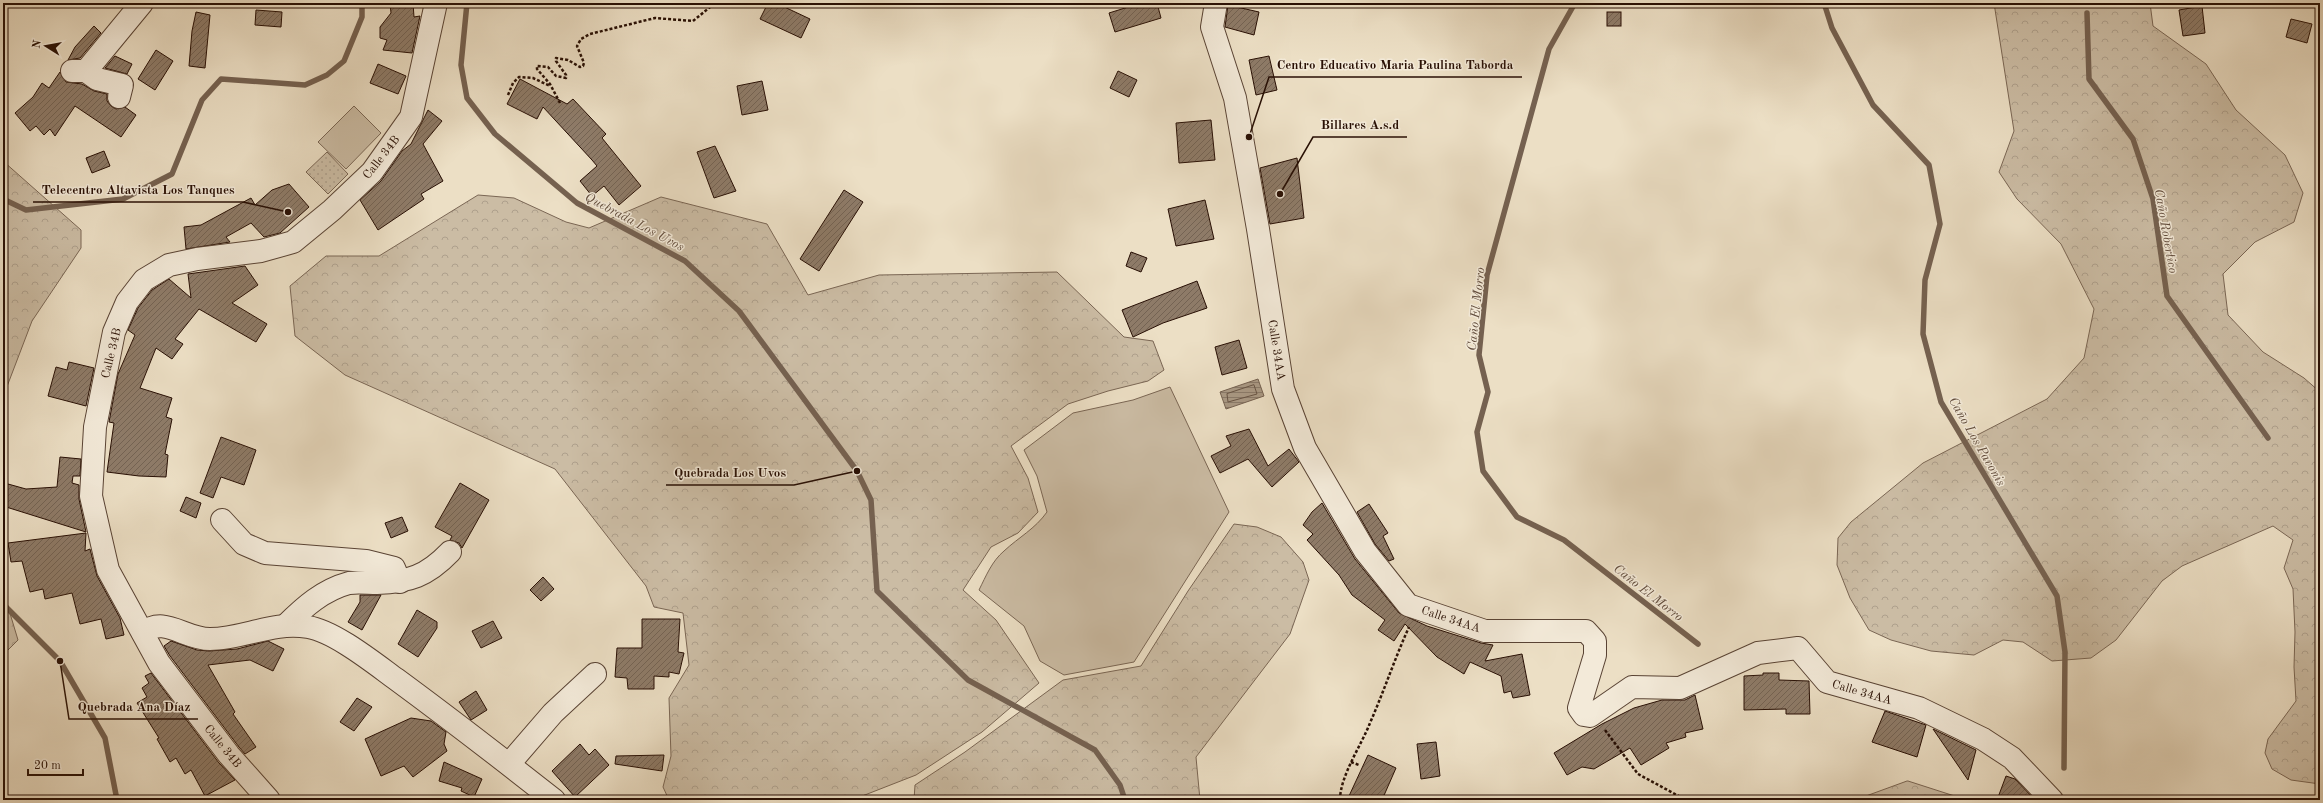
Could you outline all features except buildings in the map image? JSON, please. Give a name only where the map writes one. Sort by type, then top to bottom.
[{"type":"street","points":[[119,97],[122,85],[97,79],[79,71],[142,3]]},
{"type":"street","name":"Calle 34B","points":[[269,800],[220,743],[159,662],[108,570],[92,496],[95,427],[114,332],[127,302],[144,280],[169,265],[197,259],[261,251],[293,242],[332,210],[372,172],[411,117],[436,3]]},
{"type":"street","name":"Calle 34AA","points":[[1216,3],[1212,27],[1235,98],[1258,229],[1283,389],[1305,448],[1365,551],[1408,605],[1485,631],[1586,631],[1595,642],[1595,655],[1579,708],[1584,715],[1594,715],[1632,687],[1680,688],[1758,653],[1798,648],[1827,682],[1919,708],[1983,739],[2012,758],[2052,800]]},
{"type":"street","points":[[222,520],[244,544],[265,553],[366,561],[394,568],[400,582]]},
{"type":"street","points":[[286,625],[310,601],[349,583],[400,582],[416,578],[438,565],[450,552]]},
{"type":"street","points":[[142,633],[148,628],[160,625],[198,638],[219,639],[273,626],[286,625],[319,629],[366,658],[509,764],[554,800]]},
{"type":"street","points":[[509,764],[553,713],[595,674]]},
{"type":"path","points":[[560,103],[550,84],[537,66],[548,67],[556,76],[566,78],[566,75],[556,61],[556,58],[568,60],[580,67],[583,66],[584,63],[577,46],[581,39],[590,34],[655,18],[693,22],[715,3]]},
{"type":"path","points":[[508,95],[513,83],[519,77],[533,78],[550,86]]},
{"type":"path","points":[[1340,800],[1340,793],[1352,762],[1370,725],[1417,608]]},
{"type":"path","points":[[1594,715],[1638,774],[1686,800]]},
{"type":"path","points":[[1352,762],[1359,765]]},
{"type":"green space","points":[[1994,3],[2150,3],[2153,26],[2206,64],[2236,110],[2285,155],[2303,193],[2294,222],[2255,242],[2223,274],[2228,315],[2263,352],[2304,378],[2320,392],[2320,784],[2291,780],[2272,769],[2265,753],[2268,739],[2296,701],[2293,589],[2284,568],[2293,540],[2273,526],[2182,566],[2162,581],[2116,640],[2091,658],[2052,661],[2023,642],[2003,640],[1974,655],[1931,651],[1891,640],[1869,630],[1850,598],[1837,565],[1838,538],[1851,522],[1923,463],[2047,399],[2084,358],[2094,309],[2061,244],[2017,199],[1999,172],[2014,131]]},
{"type":"green space","points":[[354,106],[381,133],[346,169],[318,142]]},
{"type":"green space","points":[[327,152],[348,174],[328,194],[306,172]]},
{"type":"green space","points":[[3,161],[81,230],[81,248],[32,321],[3,397]]},
{"type":"green space","points":[[478,195],[514,198],[566,222],[589,228],[661,197],[767,224],[808,295],[879,275],[1057,272],[1124,337],[1153,341],[1164,370],[1148,381],[1108,391],[1068,404],[1011,446],[1028,478],[1038,512],[1018,533],[991,547],[963,590],[996,620],[1039,683],[982,732],[916,775],[852,800],[669,800],[663,787],[671,756],[669,698],[689,665],[683,613],[654,607],[646,586],[555,469],[345,375],[295,336],[290,286],[326,256],[379,256]]},
{"type":"green space","points":[[1170,387],[1229,512],[1134,662],[1064,675],[1040,661],[1024,626],[979,590],[996,559],[1032,528],[1047,512],[1037,476],[1024,450],[1073,413],[1133,400]]},
{"type":"green space","points":[[1234,524],[1257,527],[1281,537],[1303,562],[1309,580],[1290,634],[1196,757],[1200,800],[914,800],[915,785],[965,752],[1063,680],[1141,666],[1188,591]]},
{"type":"green space","points":[[3,590],[18,640],[3,655]]},
{"type":"green space","points":[[1908,781],[1967,800],[1855,800]]},
{"type":"water","points":[[1258,379],[1264,396],[1226,409],[1220,392]]},
{"type":"waterway","points":[[3,199],[26,210],[123,199],[172,174],[202,100],[221,79],[305,85],[327,75],[344,61],[362,17],[362,3]]},
{"type":"waterway","name":"Quebrada Los Uvos","points":[[467,3],[461,65],[467,98],[495,134],[577,203],[685,261],[739,311],[857,471],[871,500],[877,591],[968,680],[1095,750],[1120,785],[1125,800]]},
{"type":"waterway","name":"Caño El Morro","points":[[1575,3],[1549,49],[1487,275],[1479,355],[1488,392],[1477,432],[1483,471],[1517,517],[1564,540],[1698,644]]},
{"type":"waterway","name":"Caño Los Pavonis","points":[[1824,3],[1832,28],[1873,105],[1929,165],[1940,224],[1925,280],[1923,334],[1941,402],[2057,596],[2065,652],[2064,768]]},
{"type":"waterway","name":"Caño Robertico","points":[[2087,13],[2089,79],[2133,139],[2153,199],[2167,296],[2268,438]]},
{"type":"waterway","points":[[3,604],[60,661],[105,738],[117,800]]},
{"type":"place","name":"Centro Educativo Maria Paulina Taborda","points":[[1249,137]]},
{"type":"place","name":"Billares A.s.d","points":[[1280,194]]},
{"type":"place","name":"Telecentro Altavista Los Tanques","points":[[288,212]]},
{"type":"place","name":"Quebrada Los Uvos","points":[[857,471]]},
{"type":"place","name":"Quebrada Ana Díaz","points":[[60,661]]}]
